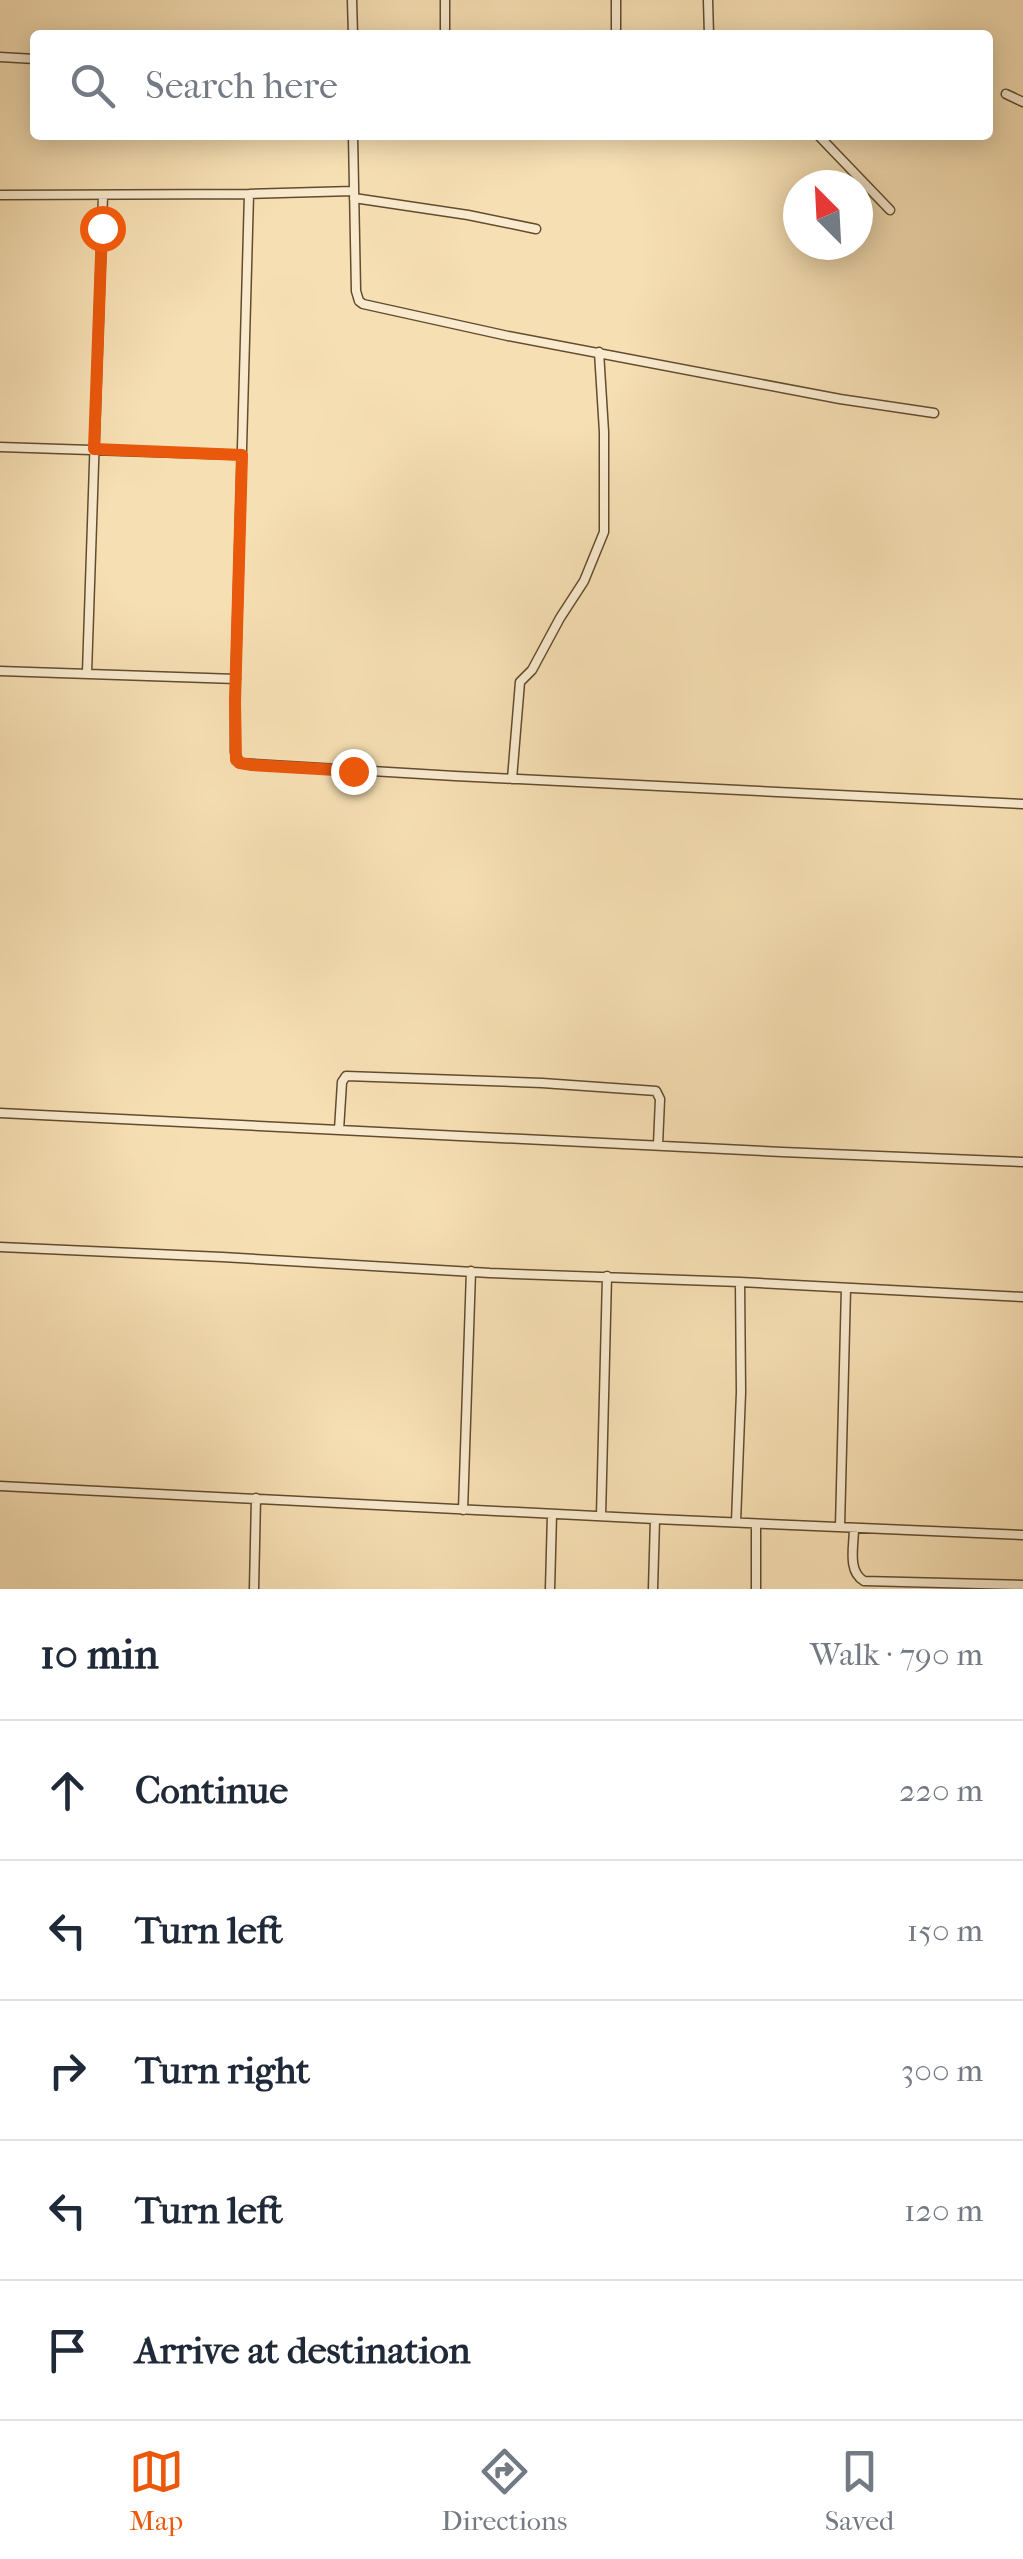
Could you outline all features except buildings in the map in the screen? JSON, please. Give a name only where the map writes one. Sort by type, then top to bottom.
[{"type":"street","points":[[352,0],[353,30]]},
{"type":"street","points":[[445,0],[445,30]]},
{"type":"street","points":[[616,0],[616,30]]},
{"type":"street","points":[[708,0],[708,30]]},
{"type":"street","points":[[0,58],[30,59]]},
{"type":"street","points":[[1006,94],[1023,102]]},
{"type":"street","points":[[353,140],[356,291],[363,304],[437,322],[840,399],[934,413]]},
{"type":"street","points":[[823,140],[890,210]]},
{"type":"street","points":[[249,194],[236,679],[235,752],[240,763],[1023,804]]},
{"type":"street","points":[[0,195],[354,194],[536,229]]},
{"type":"street","points":[[87,673],[103,195]]},
{"type":"street","points":[[512,779],[520,682],[532,670],[584,581],[604,532],[599,352]]},
{"type":"street","points":[[0,447],[242,455]]},
{"type":"street","points":[[0,671],[236,679]]},
{"type":"street","points":[[339,1130],[342,1082],[346,1076],[542,1082],[656,1091],[660,1099],[658,1145]]},
{"type":"street","points":[[0,1113],[1023,1162]]},
{"type":"street","points":[[0,1248],[1023,1297]]},
{"type":"street","points":[[463,1510],[471,1271]]},
{"type":"street","points":[[600,1516],[607,1276]]},
{"type":"street","points":[[736,1522],[742,1392],[740,1282]]},
{"type":"street","points":[[840,1527],[846,1288]]},
{"type":"street","points":[[0,1486],[1023,1535]]},
{"type":"street","points":[[254,1589],[256,1498]]},
{"type":"street","points":[[550,1589],[552,1514]]},
{"type":"street","points":[[653,1589],[655,1519]]},
{"type":"street","points":[[756,1524],[756,1589]]},
{"type":"street","points":[[854,1528],[853,1570],[864,1581],[1023,1585]]},
{"type":"route","points":[[102,228],[94,449],[242,455],[236,760],[252,765],[353,771]]}]
